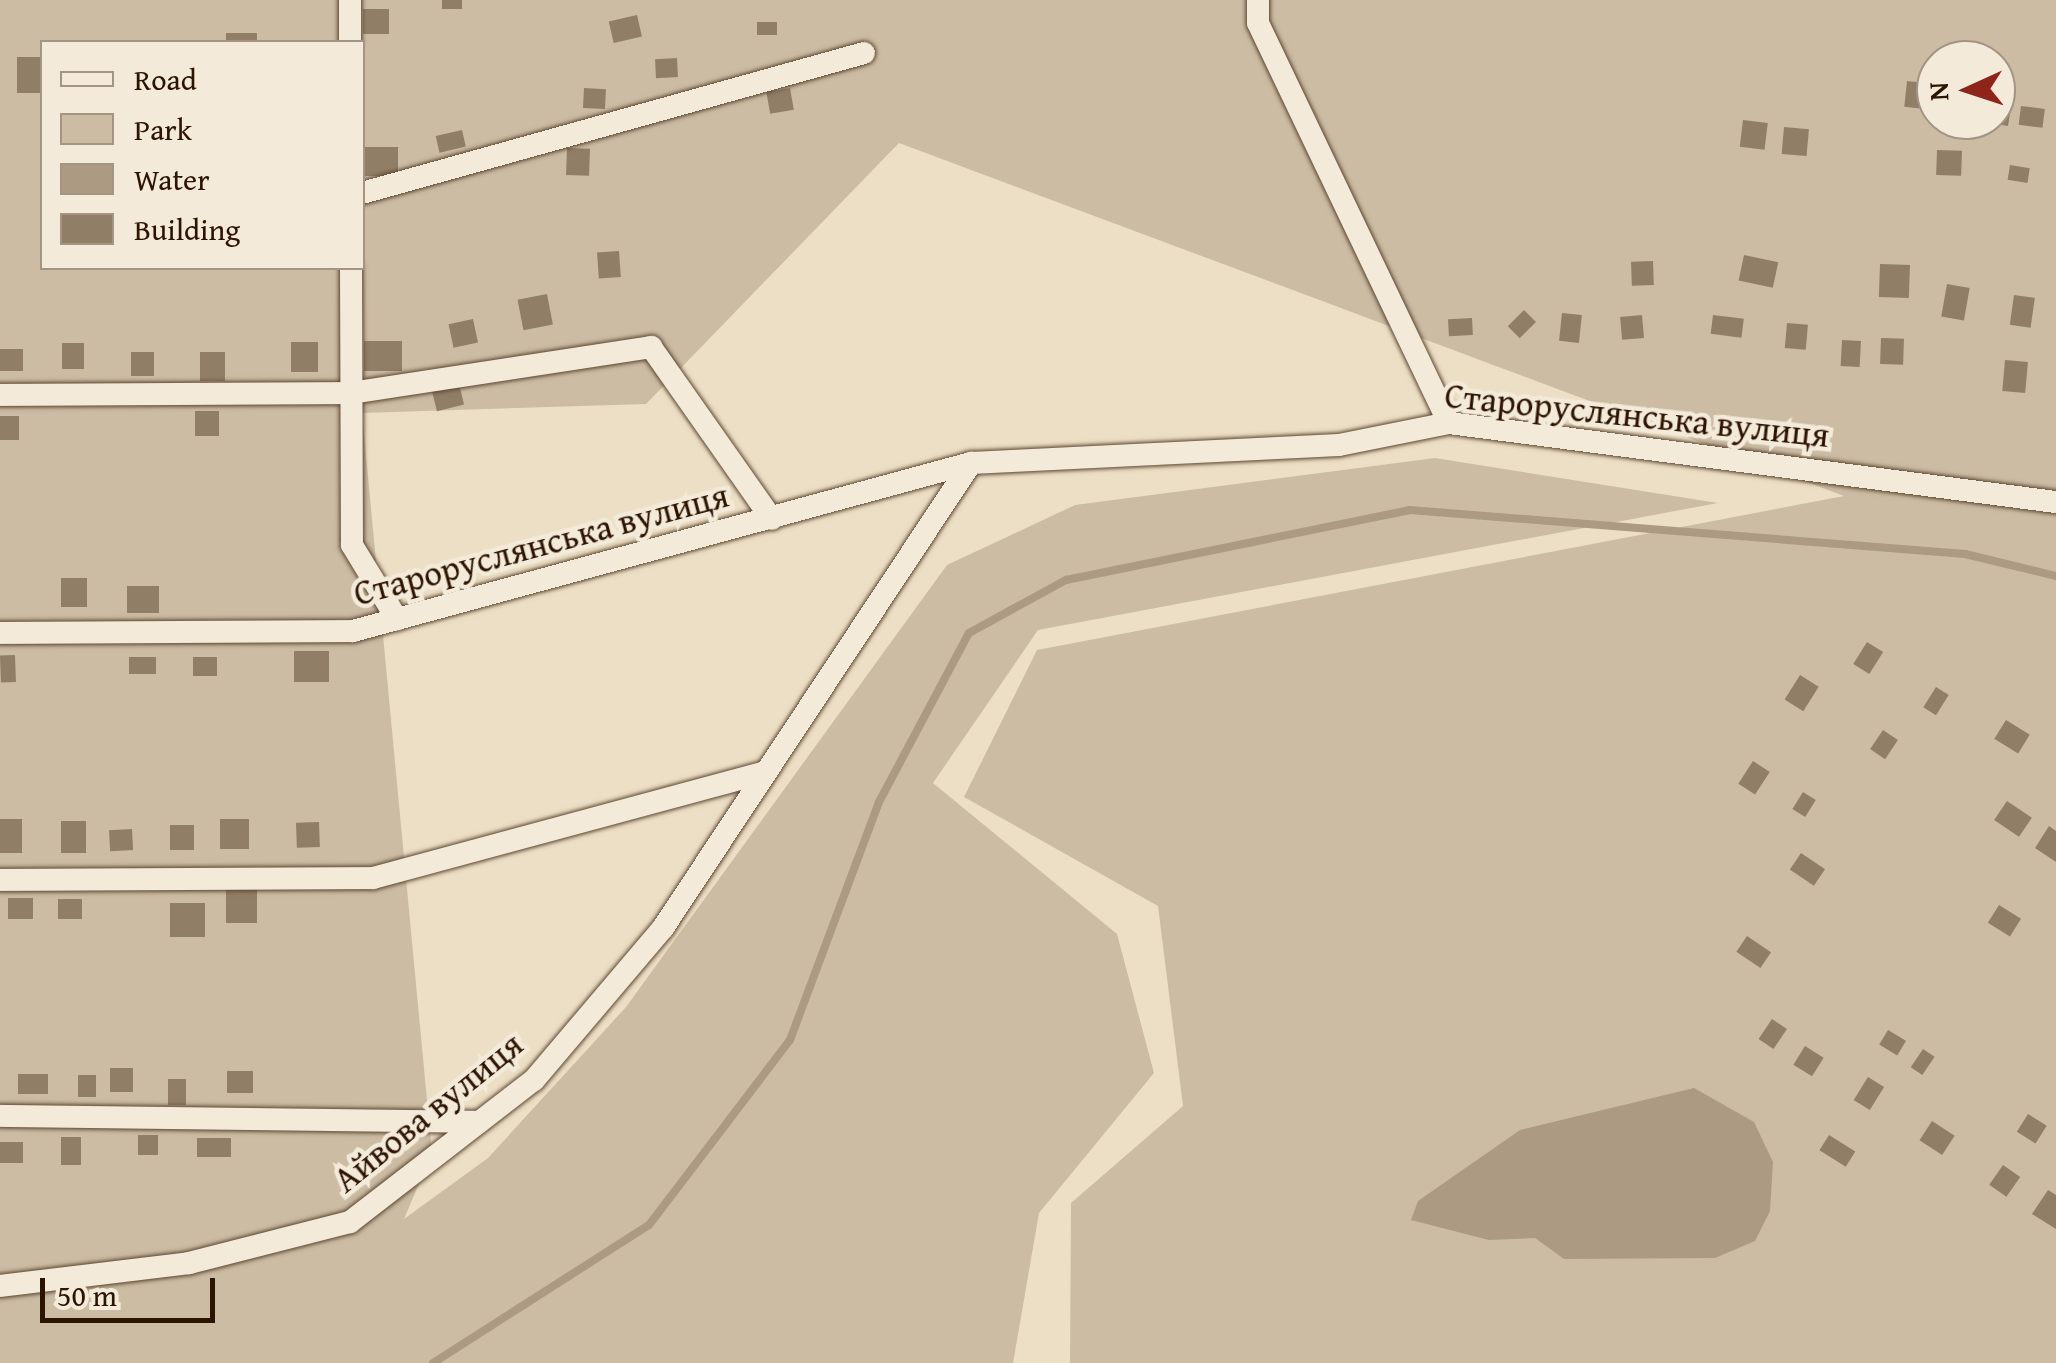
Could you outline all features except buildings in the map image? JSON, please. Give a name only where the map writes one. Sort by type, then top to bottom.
[{"type":"street","points":[[350,0],[350,40]]},
{"type":"street","points":[[1258,0],[1258,23],[1449,423]]},
{"type":"street","points":[[365,192],[864,53]]},
{"type":"street","points":[[351,270],[352,545],[398,620]]},
{"type":"street","points":[[0,395],[351,392],[651,347],[772,519]]},
{"type":"street","name":"Староруслянська вулиця","points":[[0,633],[353,631],[971,463],[1339,445],[1449,423],[2056,502]]},
{"type":"street","points":[[0,880],[374,878],[762,773],[971,463]]},
{"type":"street","name":"Айвова вулиця","points":[[0,1286],[190,1263],[350,1222],[534,1080],[664,928],[762,773]]},
{"type":"street","points":[[0,1116],[479,1122]]},
{"type":"green space","points":[[0,0],[2056,0],[2056,1363],[1070,1363],[1071,1203],[1183,1106],[1158,906],[964,797],[1037,650],[1844,496],[899,143],[646,404],[362,413],[432,1153],[404,1219],[488,1158],[626,1007],[947,565],[1075,505],[1435,458],[1718,503],[1038,630],[933,783],[1117,934],[1154,1073],[1039,1213],[1013,1363],[0,1363]]},
{"type":"water","points":[[1694,1088],[1754,1122],[1773,1162],[1770,1211],[1755,1241],[1715,1258],[1564,1259],[1535,1238],[1489,1240],[1411,1220],[1418,1201],[1520,1130]]},
{"type":"waterway","points":[[433,1363],[649,1225],[790,1040],[879,802],[969,633],[1066,580],[1410,510],[1965,554],[2056,576]]}]
